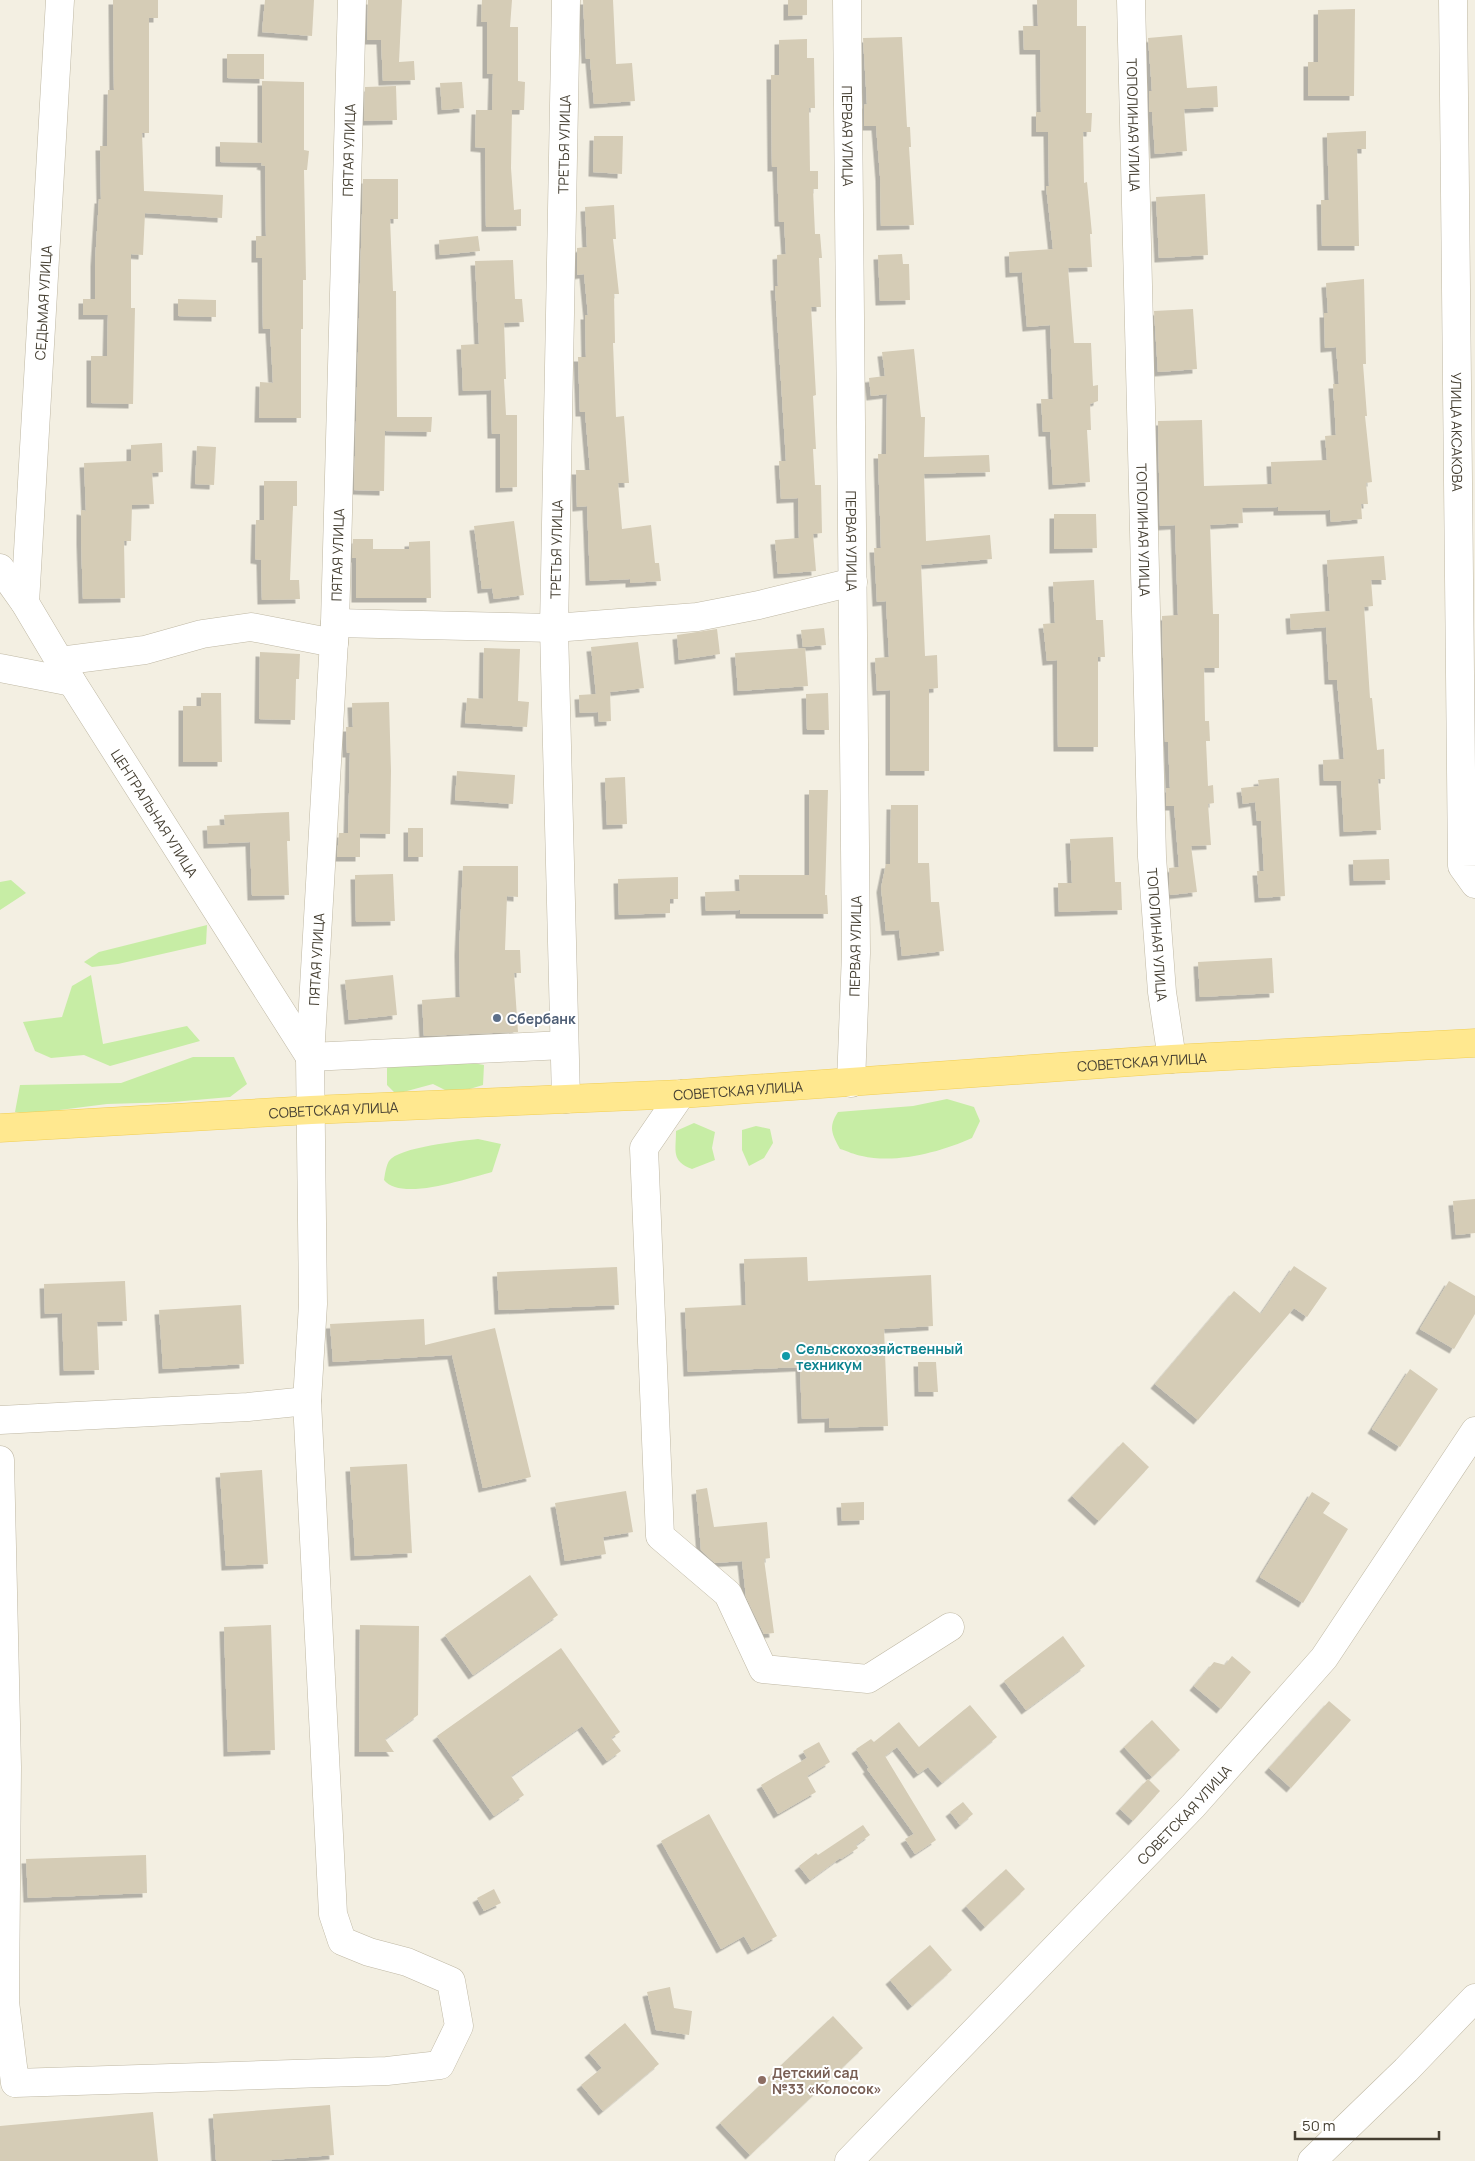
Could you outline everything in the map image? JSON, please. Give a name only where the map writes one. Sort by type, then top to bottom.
[{"type":"main road","name":"СОВЕТСКАЯ УЛИЦА","points":[[0,1128],[311,1110],[681,1094],[1172,1059],[1475,1043]]},
{"type":"street","name":"СЕДЬМАЯ УЛИЦА","points":[[25,604],[60,0]]},
{"type":"street","name":"ПЯТАЯ УЛИЦА","points":[[3,1702],[7,1767],[5,2002],[15,2083],[387,2071],[440,2065],[459,2026],[451,1981],[407,1962],[369,1952],[342,1941],[332,1914],[308,1401],[313,1304],[310,1057],[335,633],[352,0]]},
{"type":"street","name":"ТРЕТЬЯ УЛИЦА","points":[[566,0],[554,628],[566,1099]]},
{"type":"street","name":"ПЕРВАЯ УЛИЦА","points":[[847,0],[856,953],[851,1083]]},
{"type":"street","name":"ТОПОЛИНАЯ УЛИЦА","points":[[1131,0],[1152,857],[1162,992],[1172,1059]]},
{"type":"street","name":"УЛИЦА АКСАКОВА","points":[[1453,0],[1469,875]]},
{"type":"street","name":"ЦЕНТРАЛЬНАЯ УЛИЦА","points":[[0,568],[25,604],[66,672],[310,1057]]},
{"type":"street","points":[[0,668],[66,672],[202,634],[251,627],[335,633],[554,628],[697,617],[759,605],[853,582]]},
{"type":"street","points":[[310,1057],[564,1045]]},
{"type":"street","points":[[681,1094],[644,1148],[660,1536],[728,1594],[762,1669],[868,1678],[950,1627]]},
{"type":"street","points":[[0,1420],[308,1401]]},
{"type":"street","name":"СОВЕТСКАЯ УЛИЦА","points":[[849,2161],[1193,1806],[1324,1658],[1475,1431]]},
{"type":"street","points":[[0,1460],[3,1702]]},
{"type":"street","points":[[1312,2161],[1406,2070],[1475,1998]]},
{"type":"green space","points":[[11,880],[26,893],[0,910],[0,882]]},
{"type":"green space","points":[[207,925],[206,944],[118,964],[92,967],[84,962],[99,952]]},
{"type":"green space","points":[[91,975],[103,1044],[187,1026],[200,1041],[110,1066],[84,1055],[51,1058],[35,1051],[23,1022],[62,1017],[72,986]]},
{"type":"green space","points":[[193,1057],[234,1057],[247,1084],[230,1097],[173,1102],[107,1104],[28,1114],[15,1112],[20,1085],[121,1083]]},
{"type":"green space","points":[[450,1059],[484,1065],[483,1085],[453,1094],[433,1084],[396,1094],[387,1085],[387,1067],[408,1060]]},
{"type":"green space","points":[[947,1099],[974,1107],[980,1121],[972,1138],[947,1148],[904,1158],[875,1158],[840,1149],[833,1135],[832,1126],[838,1112],[913,1106]]},
{"type":"green space","points":[[694,1123],[715,1132],[712,1148],[715,1160],[692,1169],[685,1166],[678,1159],[676,1154],[676,1131]]},
{"type":"green space","points":[[756,1126],[770,1129],[773,1143],[764,1158],[749,1166],[742,1150],[742,1130]]},
{"type":"green space","points":[[478,1139],[501,1144],[492,1172],[452,1183],[419,1189],[405,1189],[393,1186],[384,1180],[388,1163],[395,1156],[417,1148]]},
{"type":"building","points":[[113,0],[158,0],[158,18],[149,18],[149,133],[142,133],[144,191],[223,195],[222,218],[145,213],[143,255],[131,254],[131,308],[135,308],[133,404],[91,403],[91,356],[107,356],[108,315],[83,315],[83,299],[95,299],[95,262],[99,199],[101,199],[100,146],[107,146],[108,90],[114,90]]},
{"type":"building","points":[[265,0],[314,0],[312,36],[262,32]]},
{"type":"building","points":[[368,0],[402,0],[399,62],[414,61],[415,80],[383,81],[381,40],[367,40]]},
{"type":"building","points":[[482,0],[512,0],[510,27],[518,27],[518,81],[525,82],[524,110],[512,110],[511,168],[514,210],[521,209],[521,226],[486,227],[485,148],[475,147],[476,110],[492,110],[493,74],[487,74],[487,22],[481,22]]},
{"type":"building","points":[[583,0],[613,0],[616,64],[632,63],[635,101],[594,104],[590,59],[586,59]]},
{"type":"building","points":[[788,0],[807,0],[807,15],[788,16]]},
{"type":"building","points":[[1037,0],[1077,0],[1077,26],[1086,26],[1086,113],[1092,113],[1091,132],[1083,132],[1084,183],[1087,182],[1092,234],[1090,234],[1092,267],[1068,268],[1074,343],[1091,343],[1093,386],[1098,385],[1098,401],[1090,404],[1091,430],[1087,430],[1090,482],[1053,485],[1050,432],[1043,432],[1041,399],[1053,399],[1050,325],[1027,327],[1022,272],[1010,273],[1009,252],[1053,249],[1046,186],[1049,186],[1048,132],[1036,132],[1036,112],[1041,112],[1040,50],[1024,50],[1023,26],[1038,26]]},
{"type":"building","points":[[1355,9],[1354,96],[1308,96],[1308,62],[1318,62],[1318,10]]},
{"type":"building","points":[[1182,35],[1187,88],[1217,86],[1218,107],[1184,109],[1187,151],[1155,154],[1152,112],[1149,112],[1149,91],[1152,91],[1148,38]]},
{"type":"building","points":[[902,37],[907,127],[910,127],[911,147],[909,147],[914,225],[881,226],[876,126],[864,126],[864,105],[867,104],[863,38]]},
{"type":"building","points":[[807,39],[807,58],[814,58],[815,108],[809,108],[810,171],[818,171],[818,189],[813,189],[815,234],[820,234],[822,258],[819,258],[821,307],[811,307],[816,395],[813,396],[816,449],[813,449],[815,485],[821,485],[822,533],[813,534],[816,571],[778,574],[775,540],[799,538],[798,498],[781,499],[779,461],[786,461],[775,286],[778,286],[777,255],[786,254],[784,222],[779,222],[777,167],[772,167],[771,75],[779,75],[779,40]]},
{"type":"building","points":[[227,54],[264,54],[264,79],[227,78]]},
{"type":"building","points":[[262,81],[304,82],[304,150],[309,151],[307,170],[304,170],[306,280],[303,280],[303,329],[301,329],[301,418],[259,418],[260,382],[273,383],[270,329],[263,329],[262,258],[256,258],[256,236],[266,236],[265,166],[261,165],[262,163],[220,162],[220,142],[262,143]]},
{"type":"building","points":[[462,82],[464,108],[442,110],[440,83]]},
{"type":"building","points":[[396,86],[397,120],[364,121],[365,87]]},
{"type":"building","points":[[1366,131],[1366,149],[1357,149],[1359,246],[1322,246],[1321,200],[1329,200],[1327,133]]},
{"type":"building","points":[[594,136],[623,136],[622,174],[593,172]]},
{"type":"building","points":[[363,179],[398,179],[398,219],[390,219],[393,291],[396,291],[397,417],[432,417],[431,432],[385,431],[384,491],[354,490]]},
{"type":"building","points":[[1205,194],[1208,255],[1159,258],[1156,197]]},
{"type":"building","points":[[614,205],[616,239],[613,239],[619,294],[614,294],[615,343],[613,343],[616,417],[624,416],[629,483],[618,483],[622,529],[651,525],[655,563],[659,563],[661,581],[630,583],[630,579],[590,581],[587,506],[577,507],[576,470],[590,470],[585,412],[580,412],[578,357],[586,357],[585,315],[588,315],[584,274],[577,275],[577,248],[587,247],[585,207]]},
{"type":"building","points":[[478,236],[480,251],[440,255],[439,240]]},
{"type":"building","points":[[902,254],[903,264],[909,264],[910,300],[880,301],[878,255]]},
{"type":"building","points":[[513,260],[515,299],[522,299],[524,322],[504,323],[506,379],[504,379],[506,415],[517,415],[517,487],[500,488],[500,434],[492,434],[491,390],[463,391],[461,345],[479,344],[475,261]]},
{"type":"building","points":[[1364,279],[1366,364],[1363,364],[1367,416],[1365,416],[1372,482],[1366,483],[1368,504],[1361,504],[1362,519],[1331,522],[1330,510],[1278,511],[1278,507],[1242,508],[1243,523],[1210,525],[1213,614],[1219,614],[1219,668],[1204,668],[1205,721],[1209,721],[1210,741],[1206,741],[1208,786],[1213,785],[1214,803],[1208,804],[1211,845],[1191,846],[1197,892],[1170,895],[1169,868],[1179,867],[1174,806],[1166,806],[1166,788],[1170,788],[1168,742],[1165,742],[1162,616],[1178,615],[1175,525],[1160,526],[1158,421],[1202,420],[1204,486],[1272,484],[1271,462],[1327,460],[1325,436],[1336,435],[1333,384],[1339,384],[1336,347],[1325,348],[1324,313],[1328,313],[1326,283]]},
{"type":"building","points":[[178,299],[216,300],[216,317],[178,316]]},
{"type":"building","points":[[1193,309],[1197,369],[1158,372],[1154,311]]},
{"type":"building","points":[[914,349],[921,417],[925,417],[924,457],[989,455],[990,472],[924,474],[926,541],[990,535],[992,559],[921,565],[925,656],[937,655],[938,688],[929,689],[929,771],[890,771],[890,690],[877,691],[875,658],[889,657],[886,601],[877,602],[874,548],[881,548],[878,454],[886,454],[887,394],[871,396],[869,378],[885,376],[882,352]]},
{"type":"building","points":[[162,443],[163,472],[152,473],[154,504],[132,505],[131,541],[124,541],[125,598],[83,599],[81,510],[86,511],[84,463],[131,461],[131,445]]},
{"type":"building","points":[[197,446],[216,447],[214,485],[195,484]]},
{"type":"building","points":[[264,481],[297,481],[297,506],[293,506],[290,580],[299,580],[300,599],[262,600],[261,560],[255,559],[256,520],[264,520]]},
{"type":"building","points":[[1054,514],[1096,514],[1097,548],[1054,549]]},
{"type":"building","points":[[514,521],[524,595],[494,599],[492,588],[482,589],[474,526]]},
{"type":"building","points":[[353,539],[373,539],[373,549],[409,549],[409,542],[430,541],[431,598],[356,598],[356,558],[352,558]]},
{"type":"building","points":[[1384,556],[1386,580],[1371,580],[1373,606],[1364,607],[1370,698],[1372,698],[1377,750],[1384,749],[1385,779],[1378,779],[1381,830],[1344,832],[1341,781],[1324,781],[1323,760],[1344,759],[1337,680],[1329,680],[1326,627],[1291,630],[1290,614],[1330,611],[1327,560]]},
{"type":"building","points":[[1094,580],[1096,620],[1103,620],[1105,657],[1098,657],[1098,747],[1058,747],[1057,660],[1047,661],[1043,624],[1055,623],[1053,582]]},
{"type":"building","points":[[824,628],[826,645],[803,647],[801,630]]},
{"type":"building","points":[[717,629],[720,654],[679,660],[677,635]]},
{"type":"building","points":[[638,642],[644,688],[610,692],[611,721],[599,722],[598,712],[580,713],[579,695],[596,694],[591,647]]},
{"type":"building","points":[[484,648],[520,649],[518,701],[529,702],[527,727],[465,723],[467,698],[483,699]]},
{"type":"building","points":[[805,648],[808,686],[738,691],[735,653]]},
{"type":"building","points":[[260,652],[300,654],[299,679],[296,679],[295,720],[259,719]]},
{"type":"building","points":[[201,693],[221,693],[222,762],[183,762],[183,706],[201,706]]},
{"type":"building","points":[[828,693],[829,730],[807,730],[806,694]]},
{"type":"building","points":[[389,702],[390,834],[348,833],[350,753],[347,753],[346,727],[353,727],[352,703]]},
{"type":"building","points":[[457,771],[515,775],[513,804],[455,800]]},
{"type":"building","points":[[625,777],[627,824],[607,825],[605,778]]},
{"type":"building","points":[[1279,778],[1285,896],[1259,898],[1257,871],[1264,871],[1261,821],[1257,821],[1255,802],[1243,804],[1241,788],[1259,786],[1258,780]]},
{"type":"building","points":[[809,790],[828,790],[825,895],[827,895],[828,914],[740,914],[740,910],[706,911],[705,892],[740,891],[739,875],[809,875]]},
{"type":"building","points":[[891,805],[918,805],[918,863],[929,863],[931,902],[939,902],[944,951],[902,956],[899,930],[886,931],[881,888],[886,864],[890,864]]},
{"type":"building","points":[[289,812],[290,841],[287,841],[289,895],[252,896],[250,842],[208,844],[207,826],[225,825],[224,815]]},
{"type":"building","points":[[408,828],[423,828],[423,857],[408,857]]},
{"type":"building","points":[[339,833],[360,833],[360,857],[337,857]]},
{"type":"building","points":[[1113,837],[1115,882],[1121,882],[1122,910],[1059,912],[1058,883],[1072,883],[1070,839]]},
{"type":"building","points":[[1389,859],[1390,880],[1354,881],[1353,860]]},
{"type":"building","points":[[463,866],[518,866],[518,897],[507,896],[505,950],[520,950],[521,973],[514,973],[518,1032],[424,1036],[422,1000],[460,997],[459,951]]},
{"type":"building","points":[[393,874],[395,921],[356,922],[355,875]]},
{"type":"building","points":[[678,877],[678,899],[670,899],[670,913],[619,915],[618,879]]},
{"type":"building","points":[[1272,958],[1274,993],[1200,997],[1198,962]]},
{"type":"building","points":[[393,975],[397,1015],[349,1020],[345,980]]},
{"type":"building","points":[[1475,1199],[1475,1233],[1456,1235],[1453,1201]]},
{"type":"building","name":"Сельскохозяйственный техникум","points":[[807,1257],[808,1281],[931,1275],[933,1326],[884,1329],[888,1426],[829,1428],[829,1418],[802,1419],[800,1367],[688,1372],[685,1308],[746,1305],[744,1259]]},
{"type":"building","points":[[1294,1266],[1327,1288],[1307,1317],[1294,1308],[1198,1420],[1155,1384],[1234,1291],[1261,1314]]},
{"type":"building","points":[[617,1267],[619,1305],[499,1310],[497,1272]]},
{"type":"building","points":[[125,1281],[127,1321],[97,1322],[99,1370],[64,1371],[62,1313],[45,1314],[44,1284]]},
{"type":"building","points":[[1449,1281],[1475,1296],[1475,1314],[1454,1349],[1420,1329]]},
{"type":"building","points":[[241,1305],[244,1364],[163,1369],[159,1310]]},
{"type":"building","points":[[424,1319],[425,1345],[495,1328],[531,1477],[483,1488],[452,1355],[333,1362],[330,1324]]},
{"type":"building","points":[[918,1362],[936,1362],[938,1392],[919,1392]]},
{"type":"building","points":[[1410,1369],[1438,1389],[1400,1447],[1372,1429]]},
{"type":"building","points":[[1123,1442],[1149,1467],[1099,1521],[1072,1496]]},
{"type":"building","points":[[407,1464],[412,1553],[355,1556],[350,1467]]},
{"type":"building","points":[[262,1470],[268,1564],[226,1566],[220,1473]]},
{"type":"building","points":[[707,1488],[714,1527],[767,1522],[770,1558],[764,1559],[774,1633],[764,1634],[746,1597],[742,1561],[715,1563],[701,1550],[696,1490]]},
{"type":"building","points":[[626,1491],[633,1532],[603,1537],[606,1554],[565,1561],[555,1503]]},
{"type":"building","points":[[1312,1492],[1330,1503],[1323,1513],[1348,1529],[1303,1603],[1260,1577]]},
{"type":"building","points":[[864,1502],[864,1520],[842,1521],[841,1503]]},
{"type":"building","points":[[530,1575],[558,1615],[473,1675],[445,1635]]},
{"type":"building","points":[[271,1625],[275,1750],[228,1752],[224,1627]]},
{"type":"building","points":[[360,1625],[419,1626],[418,1715],[385,1739],[394,1752],[359,1752]]},
{"type":"building","points":[[1063,1636],[1085,1666],[1026,1710],[1004,1681]]},
{"type":"building","points":[[561,1648],[620,1732],[611,1738],[621,1751],[607,1761],[582,1726],[511,1776],[524,1795],[494,1816],[437,1736]]},
{"type":"building","points":[[1232,1656],[1251,1672],[1221,1709],[1194,1686],[1214,1662],[1225,1665]]},
{"type":"building","points":[[1329,1701],[1351,1720],[1291,1788],[1269,1768]]},
{"type":"building","points":[[970,1705],[997,1737],[942,1783],[928,1767],[918,1774],[897,1747],[885,1756],[936,1840],[915,1854],[905,1839],[914,1834],[867,1769],[869,1768],[856,1749],[871,1739],[874,1742],[899,1722],[919,1747]]},
{"type":"building","points":[[1152,1720],[1180,1750],[1152,1777],[1124,1747]]},
{"type":"building","points":[[819,1742],[830,1762],[807,1776],[816,1792],[778,1814],[761,1785],[807,1758],[803,1751]]},
{"type":"building","points":[[1148,1779],[1160,1791],[1133,1821],[1120,1809]]},
{"type":"building","points":[[963,1802],[973,1814],[960,1825],[950,1812]]},
{"type":"building","points":[[709,1814],[777,1936],[752,1950],[744,1936],[721,1949],[661,1841]]},
{"type":"building","points":[[863,1825],[870,1835],[856,1845],[858,1848],[840,1858],[810,1880],[799,1866],[816,1853],[818,1855]]},
{"type":"building","points":[[146,1855],[147,1893],[28,1898],[26,1859]]},
{"type":"building","points":[[1006,1869],[1025,1889],[985,1927],[966,1906]]},
{"type":"building","points":[[494,1889],[501,1903],[484,1911],[477,1898]]},
{"type":"building","points":[[930,1945],[952,1970],[912,2006],[890,1980]]},
{"type":"building","points":[[670,1987],[674,2008],[692,2011],[689,2035],[656,2030],[647,1992]]},
{"type":"building","points":[[833,2016],[863,2048],[750,2155],[720,2123]]},
{"type":"building","points":[[625,2023],[659,2064],[603,2111],[581,2085],[602,2068],[589,2053]]},
{"type":"building","points":[[330,2105],[334,2155],[260,2161],[216,2161],[213,2114]]},
{"type":"building","points":[[153,2112],[158,2161],[0,2161],[0,2126]]},
{"type":"place","name":"Сбербанк","points":[[497,1018]]},
{"type":"place","name":"Сельскохозяйственный техникум","points":[[786,1356]]},
{"type":"place","name":"Детский сад №33 «Колосок»","points":[[762,2080]]}]
